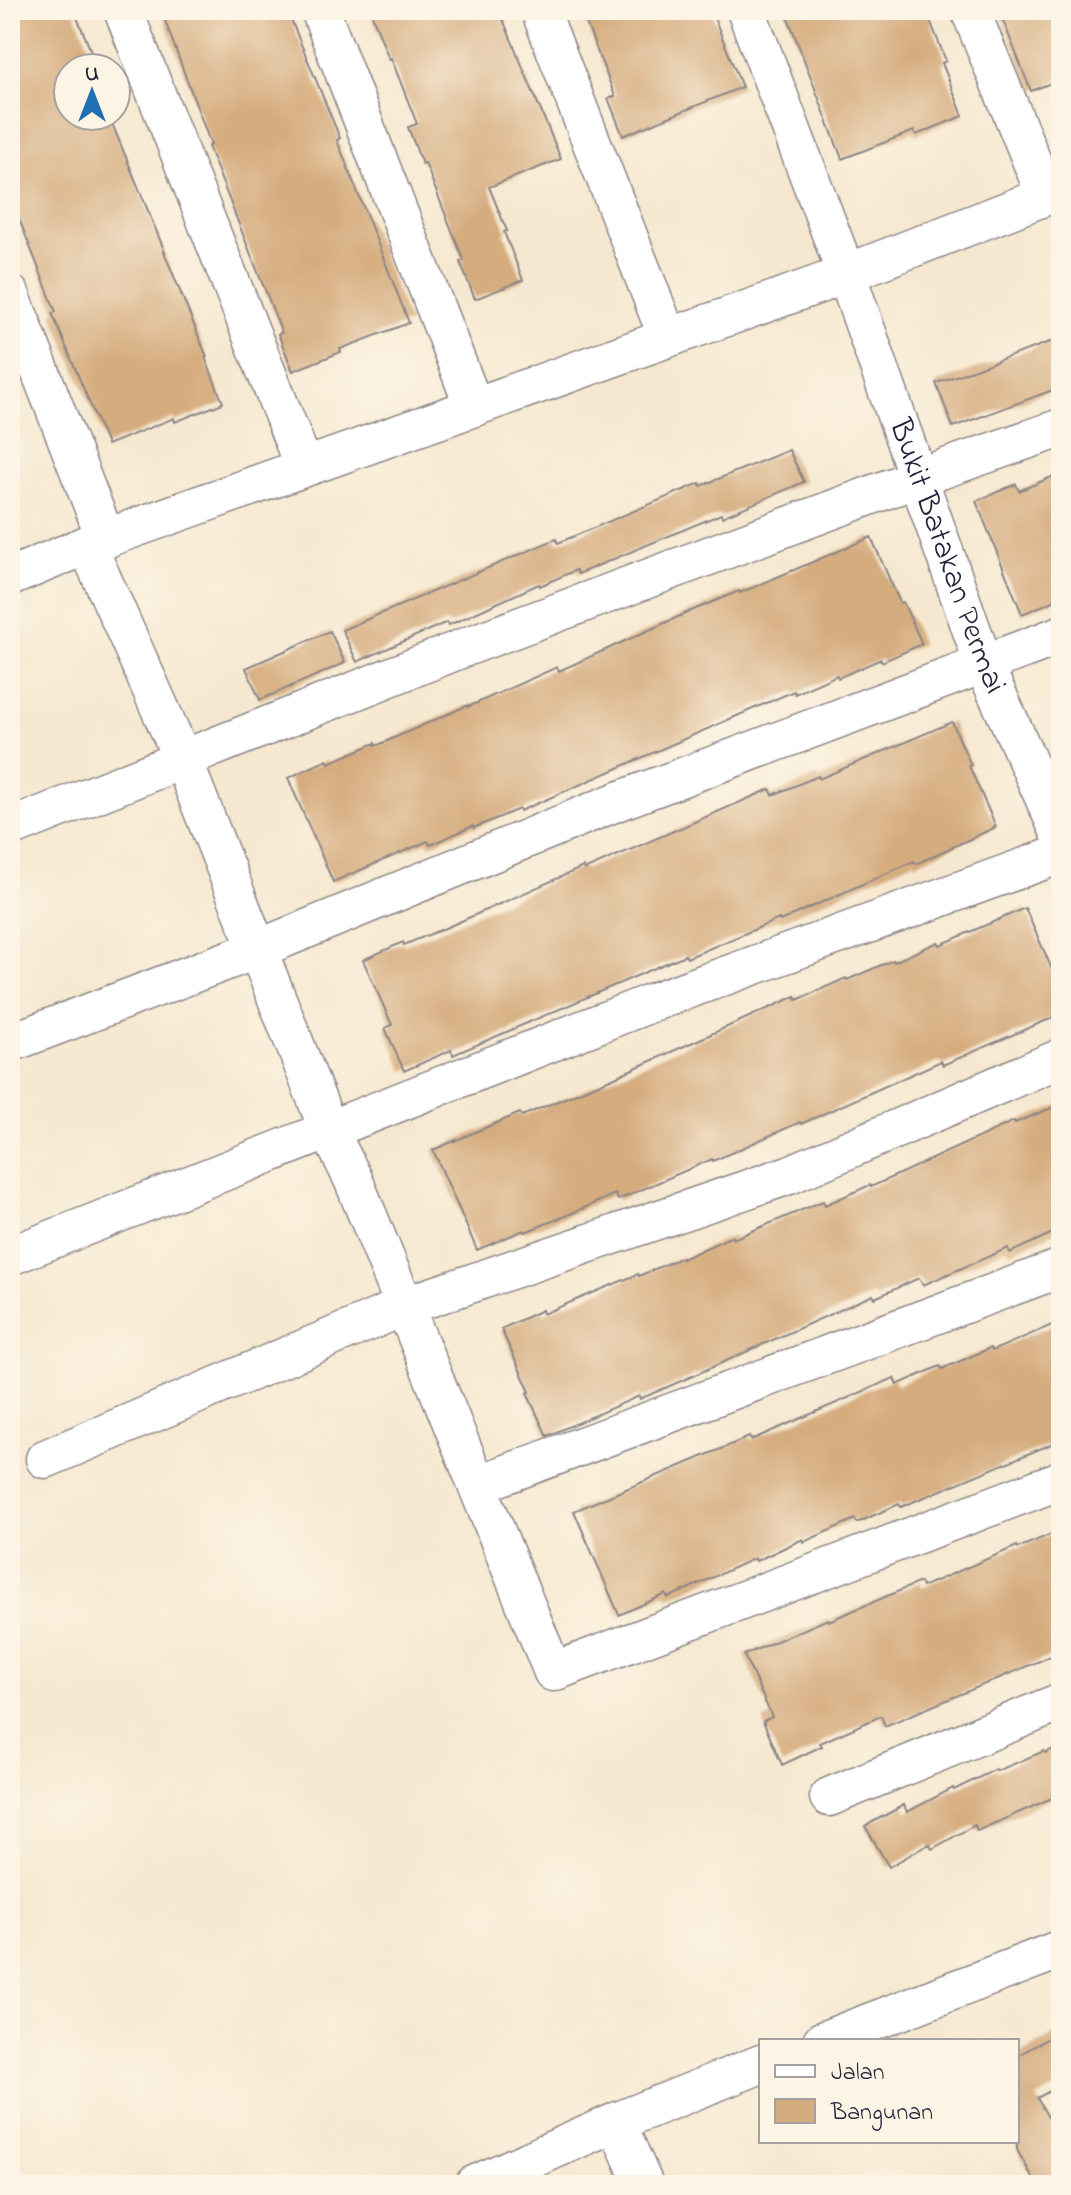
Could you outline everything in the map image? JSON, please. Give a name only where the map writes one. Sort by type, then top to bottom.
[{"type":"street","points":[[123,10],[304,467]]},
{"type":"street","points":[[320,10],[474,407]]},
{"type":"street","points":[[540,10],[668,338]]},
{"type":"street","name":"Bukit Batakan Permai","points":[[746,10],[846,273],[984,665],[1061,835]]},
{"type":"street","points":[[10,577],[96,542],[846,273],[1053,193],[970,10]]},
{"type":"street","points":[[10,294],[96,542],[329,1131],[353,1179],[553,1672],[1061,1480]]},
{"type":"street","points":[[10,828],[468,646],[917,478],[1061,428]]},
{"type":"street","points":[[10,1043],[258,949],[616,802],[1061,635]]},
{"type":"street","points":[[10,1256],[653,1002],[1061,854]]},
{"type":"street","points":[[45,1459],[405,1306],[789,1175],[1061,1058]]},
{"type":"street","points":[[477,1485],[1061,1268]]},
{"type":"street","points":[[829,1797],[1061,1702]]},
{"type":"street","points":[[827,2039],[1061,1949]]},
{"type":"street","points":[[474,2185],[616,2122],[759,2065]]},
{"type":"street","points":[[616,2122],[644,2185]]},
{"type":"building","points":[[10,10],[74,10],[91,52],[52,52],[52,132],[116,132],[223,403],[175,422],[174,418],[107,445],[52,313],[56,312],[10,196]]},
{"type":"building","points":[[161,10],[287,10],[340,138],[337,140],[409,323],[293,371],[278,334],[282,333],[208,146],[211,145]]},
{"type":"building","points":[[370,10],[499,10],[561,159],[489,187],[523,280],[475,299],[460,262],[464,261],[408,127],[417,124]]},
{"type":"building","points":[[581,10],[711,10],[742,87],[623,136],[608,98],[615,96]]},
{"type":"building","points":[[785,10],[926,10],[963,116],[842,159]]},
{"type":"building","points":[[999,10],[1054,10],[1061,27],[1061,79],[1031,91]]},
{"type":"building","points":[[1061,338],[1061,387],[953,427],[936,383]]},
{"type":"building","points":[[789,450],[804,482],[722,517],[721,514],[578,574],[576,570],[539,584],[357,662],[342,630],[556,539],[558,543],[700,483],[701,486]]},
{"type":"building","points":[[1061,473],[1061,598],[1022,614],[976,501],[1016,484],[1019,491]]},
{"type":"building","points":[[871,537],[922,644],[795,694],[794,691],[520,811],[473,826],[430,845],[428,841],[333,882],[288,778],[327,760],[329,763],[375,743],[376,746],[557,667],[559,671],[691,611]]},
{"type":"building","points":[[330,631],[345,663],[260,700],[246,668]]},
{"type":"building","points":[[952,722],[996,827],[780,921],[687,958],[685,955],[453,1055],[451,1050],[404,1071],[385,1028],[392,1025],[363,960],[450,926],[583,867],[584,870],[770,789],[773,795],[818,776],[819,779]]},
{"type":"building","points":[[1025,908],[1061,984],[1061,1014],[943,1065],[941,1061],[801,1124],[618,1200],[615,1194],[477,1250],[433,1150],[615,1077],[796,996],[797,1000],[938,942],[940,945]]},
{"type":"building","points":[[1061,1104],[1061,1229],[1010,1253],[1008,1248],[923,1285],[919,1278],[875,1298],[873,1295],[640,1399],[639,1396],[547,1436],[501,1329],[542,1310],[543,1314],[823,1201],[825,1205],[871,1187],[1014,1121]]},
{"type":"building","points":[[1061,1321],[1061,1440],[901,1507],[899,1504],[857,1523],[855,1519],[756,1561],[755,1558],[668,1598],[666,1594],[619,1615],[574,1511],[894,1378],[897,1385],[990,1348],[992,1351]]},
{"type":"building","points":[[1061,1530],[1061,1652],[885,1726],[881,1716],[820,1743],[822,1746],[782,1765],[763,1721],[772,1717],[744,1655],[920,1582],[922,1587]]},
{"type":"building","points":[[1061,1746],[1061,1794],[977,1831],[975,1825],[932,1849],[929,1844],[889,1867],[865,1826],[904,1805],[907,1812],[996,1769]]},
{"type":"building","points":[[1061,2031],[1061,2085],[1037,2098],[1061,2140],[1061,2185],[1037,2185],[1017,2150],[1019,2055]]}]
